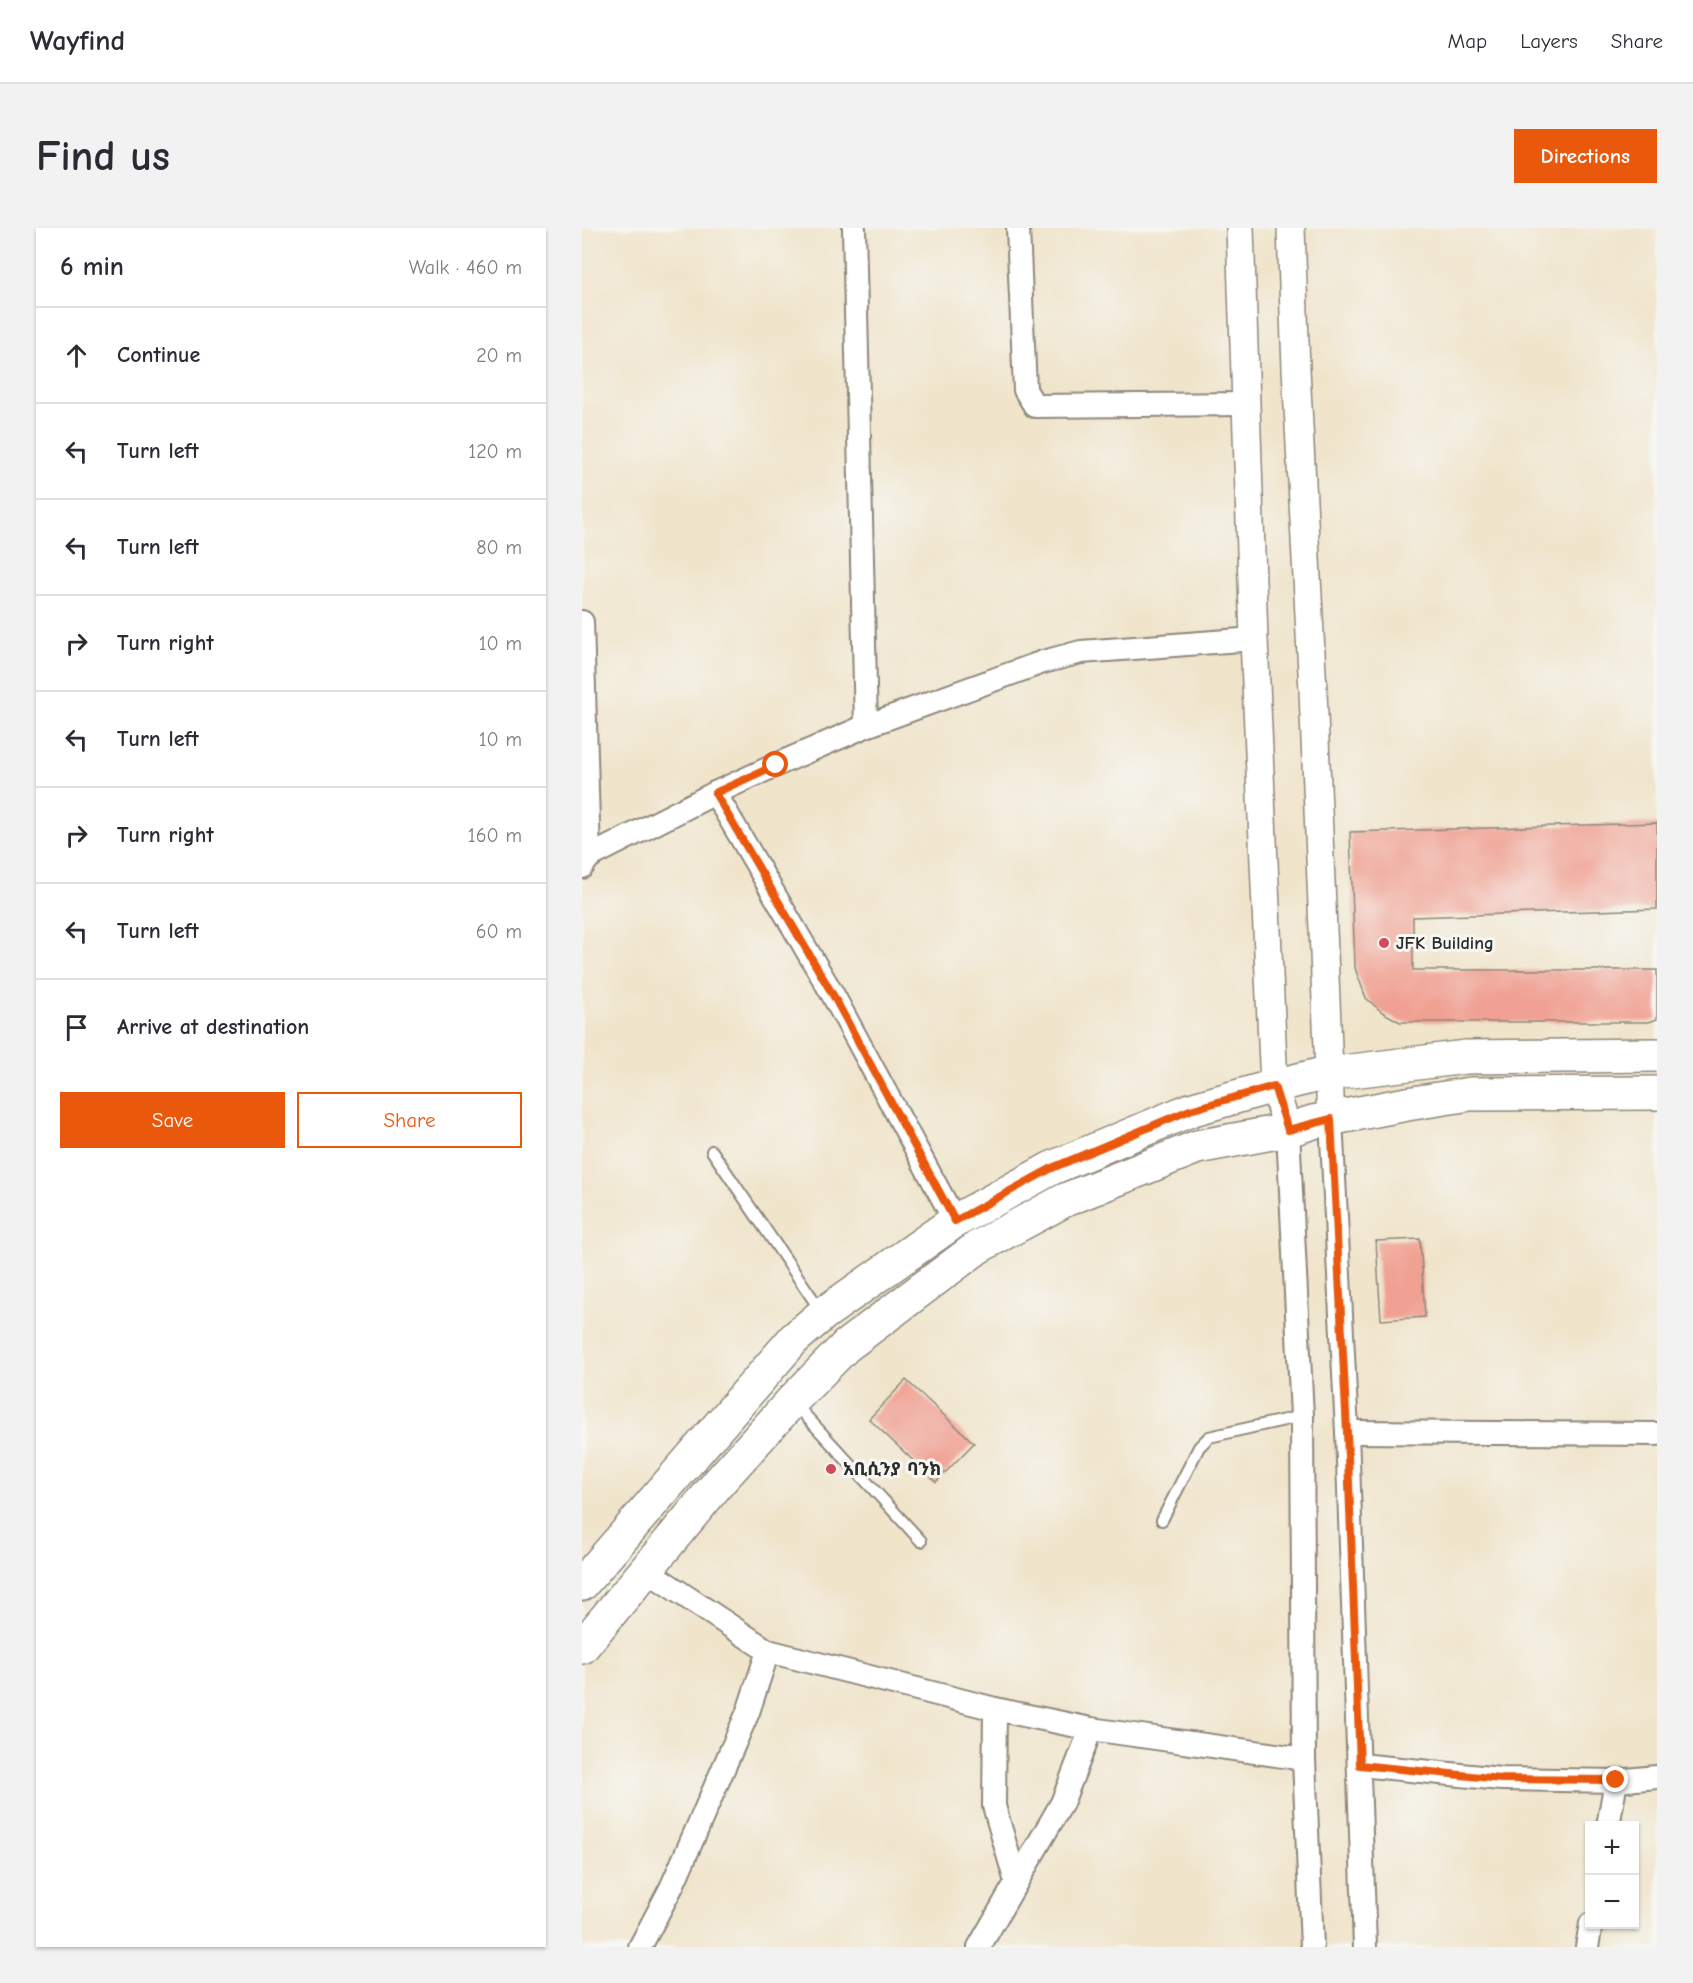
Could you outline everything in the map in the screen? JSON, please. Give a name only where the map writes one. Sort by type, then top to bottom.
[{"type":"main road","points":[[582,1584],[794,1339],[823,1314],[955,1221],[1052,1168],[1190,1110],[1274,1086],[1329,1074],[1466,1057],[1657,1055]]},
{"type":"main road","points":[[584,1642],[712,1491],[792,1401],[846,1346],[978,1247],[1065,1200],[1197,1147],[1288,1130],[1331,1119],[1470,1094],[1657,1093]]},
{"type":"street","points":[[854,228],[866,726]]},
{"type":"street","points":[[1018,228],[1025,390],[1035,406],[1245,404]]},
{"type":"street","points":[[1240,228],[1254,639],[1274,1086],[1288,1130],[1302,1416],[1304,1759],[1312,1947]]},
{"type":"street","points":[[1291,228],[1347,1432],[1365,1947]]},
{"type":"street","points":[[582,622],[586,862],[715,793],[866,726],[1043,662],[1081,652],[1254,639]]},
{"type":"street","points":[[715,793],[833,995],[955,1221]]},
{"type":"street","points":[[1347,1432],[1657,1434]]},
{"type":"street","points":[[646,1570],[768,1651],[995,1709],[1091,1729],[1304,1759]]},
{"type":"street","points":[[640,1947],[672,1886],[748,1712],[768,1651]]},
{"type":"street","points":[[995,1709],[994,1806],[1016,1882]]},
{"type":"street","points":[[979,1947],[1062,1803],[1091,1729]]},
{"type":"street","points":[[1360,1765],[1501,1779],[1616,1780],[1657,1777]]},
{"type":"street","points":[[1609,1821],[1616,1780]]},
{"type":"street","points":[[1587,1947],[1590,1929]]},
{"type":"lane","points":[[712,1151],[823,1314]]},
{"type":"lane","points":[[792,1401],[921,1541]]},
{"type":"lane","points":[[1162,1520],[1199,1447],[1209,1437],[1302,1416]]},
{"type":"building","name":"JFK Building","points":[[1657,823],[1657,909],[1413,917],[1413,970],[1657,970],[1657,1019],[1649,1022],[1400,1022],[1382,1012],[1366,998],[1355,968],[1350,832]]},
{"type":"building","points":[[1420,1239],[1425,1317],[1381,1320],[1376,1241]]},
{"type":"building","points":[[906,1380],[974,1443],[936,1482],[869,1419]]},
{"type":"place","name":"JFK Building","points":[[1384,943]]},
{"type":"place","name":"አቢሲንያ ባንክ","points":[[831,1469]]},
{"type":"route","points":[[776,765],[715,793],[833,995],[955,1221],[1052,1168],[1190,1110],[1274,1086],[1288,1130],[1331,1119],[1347,1432],[1360,1765],[1501,1779],[1616,1780]]}]
